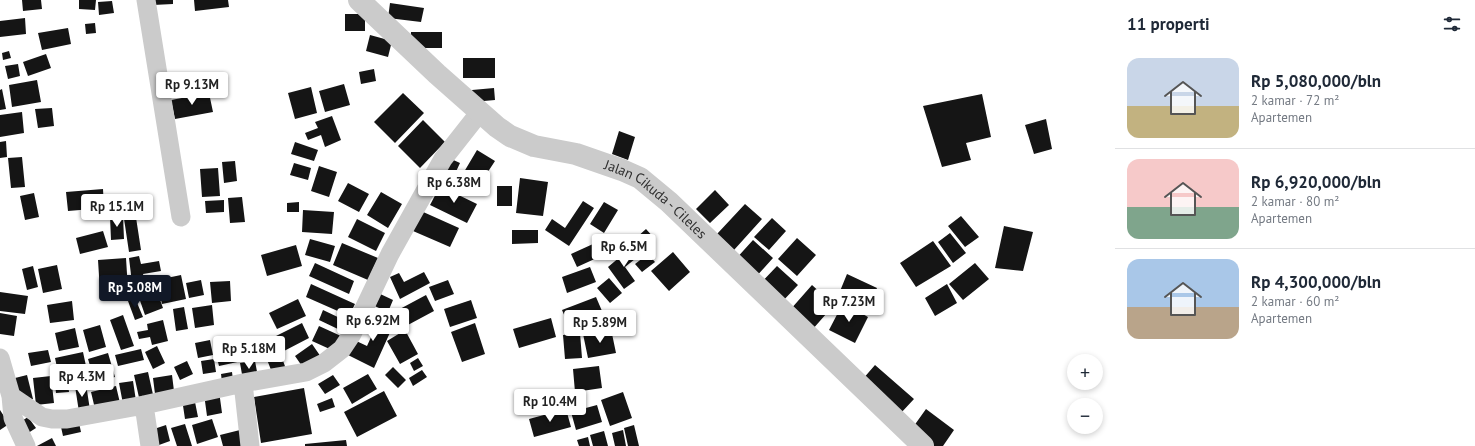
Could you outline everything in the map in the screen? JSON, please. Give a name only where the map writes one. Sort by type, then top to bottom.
[{"type":"street","points":[[146,0],[181,217]]},
{"type":"street","name":"Jalan Cikuda - Cileles","points":[[359,0],[437,74],[497,127],[510,136],[534,146],[576,154],[600,161],[640,178],[652,187],[670,202],[923,446]]},
{"type":"street","points":[[11,396],[42,417],[52,419],[68,419],[144,405],[243,383],[306,372],[324,363],[342,349],[352,334],[390,254],[443,159],[480,112]]},
{"type":"street","points":[[0,358],[11,396],[13,418],[26,446]]},
{"type":"street","points":[[243,383],[250,446]]},
{"type":"street","points":[[144,405],[150,446]]},
{"type":"building","points":[[22,0],[41,0],[42,9],[23,11]]},
{"type":"building","points":[[79,0],[96,0],[95,10],[79,9]]},
{"type":"building","points":[[153,0],[173,0],[173,4],[153,5]]},
{"type":"building","points":[[194,0],[228,0],[229,7],[195,11]]},
{"type":"building","points":[[112,1],[114,13],[99,15],[98,2]]},
{"type":"building","points":[[390,3],[424,8],[421,22],[388,18]]},
{"type":"building","points":[[345,14],[365,14],[365,31],[345,31]]},
{"type":"building","points":[[25,18],[26,34],[0,37],[0,21]]},
{"type":"building","points":[[95,23],[96,33],[86,34],[85,24]]},
{"type":"building","points":[[68,28],[71,44],[42,50],[38,33]]},
{"type":"building","points":[[411,32],[442,32],[442,48],[410,48]]},
{"type":"building","points":[[370,35],[392,41],[388,57],[366,51]]},
{"type":"building","points":[[9,51],[11,58],[3,60],[2,53]]},
{"type":"building","points":[[46,54],[51,68],[28,76],[23,62]]},
{"type":"building","points":[[463,58],[495,58],[495,78],[463,78]]},
{"type":"building","points":[[18,64],[20,76],[8,79],[5,66]]},
{"type":"building","points":[[374,69],[376,81],[361,84],[359,72]]},
{"type":"building","points":[[37,80],[41,102],[12,107],[9,85]]},
{"type":"building","points":[[344,84],[350,105],[325,112],[319,91]]},
{"type":"building","points":[[311,87],[317,113],[295,119],[288,93]]},
{"type":"building","points":[[494,88],[495,100],[473,102],[472,90]]},
{"type":"building","points":[[2,89],[6,109],[0,110],[0,90]]},
{"type":"building","points":[[209,93],[213,112],[175,119],[171,100]]},
{"type":"building","points":[[403,93],[424,113],[395,143],[374,122]]},
{"type":"building","points":[[982,94],[991,137],[966,143],[971,160],[942,167],[923,106]]},
{"type":"building","points":[[52,108],[54,126],[38,128],[35,109]]},
{"type":"building","points":[[22,112],[24,133],[0,137],[0,115]]},
{"type":"building","points":[[332,116],[341,140],[325,147],[321,135],[308,140],[305,133],[318,128],[315,122]]},
{"type":"building","points":[[1046,119],[1052,149],[1034,154],[1025,125]]},
{"type":"building","points":[[423,120],[445,142],[420,168],[398,146]]},
{"type":"building","points":[[619,131],[635,137],[628,160],[612,154]]},
{"type":"building","points":[[6,141],[7,157],[0,158],[0,142]]},
{"type":"building","points":[[295,142],[318,150],[314,161],[291,154]]},
{"type":"building","points":[[477,150],[495,161],[478,187],[461,177]]},
{"type":"building","points":[[22,157],[25,187],[11,188],[8,158]]},
{"type":"building","points":[[449,158],[460,163],[454,176],[443,170]]},
{"type":"building","points":[[235,161],[237,181],[224,183],[222,162]]},
{"type":"building","points":[[294,163],[311,168],[308,180],[290,175]]},
{"type":"building","points":[[319,166],[337,172],[329,197],[311,191]]},
{"type":"building","points":[[218,168],[220,196],[202,197],[200,169]]},
{"type":"building","points":[[520,178],[548,182],[543,216],[516,213]]},
{"type":"building","points":[[348,183],[369,194],[359,212],[338,201]]},
{"type":"building","points":[[440,186],[477,204],[467,223],[430,205]]},
{"type":"building","points":[[497,186],[512,186],[512,206],[497,206]]},
{"type":"building","points":[[103,189],[104,208],[68,211],[66,192]]},
{"type":"building","points":[[715,190],[729,205],[710,223],[696,209]]},
{"type":"building","points":[[381,192],[402,204],[388,228],[367,215]]},
{"type":"building","points":[[34,193],[39,217],[25,220],[20,196]]},
{"type":"building","points":[[242,197],[245,222],[230,223],[228,198]]},
{"type":"building","points":[[224,200],[224,212],[206,213],[205,201]]},
{"type":"building","points":[[583,201],[594,208],[569,246],[545,230],[552,219],[565,228]]},
{"type":"building","points":[[299,202],[299,212],[287,212],[287,203]]},
{"type":"building","points":[[604,202],[618,210],[604,233],[590,224]]},
{"type":"building","points":[[745,204],[762,219],[734,250],[717,234]]},
{"type":"building","points":[[303,210],[334,212],[332,234],[302,232]]},
{"type":"building","points":[[135,211],[141,250],[129,252],[123,212]]},
{"type":"building","points":[[421,211],[459,228],[450,247],[413,231]]},
{"type":"building","points":[[123,216],[124,239],[111,240],[110,217]]},
{"type":"building","points":[[961,216],[979,237],[965,247],[948,226]]},
{"type":"building","points":[[772,218],[786,231],[769,250],[754,237]]},
{"type":"building","points":[[357,219],[385,233],[376,251],[348,237]]},
{"type":"building","points":[[1004,226],[1033,232],[1023,271],[995,268]]},
{"type":"building","points":[[646,229],[654,238],[644,247],[636,238]]},
{"type":"building","points":[[512,230],[538,230],[538,243],[512,244]]},
{"type":"building","points":[[103,231],[108,247],[80,254],[76,238]]},
{"type":"building","points":[[950,233],[966,253],[953,263],[938,242]]},
{"type":"building","points":[[797,238],[816,255],[797,276],[778,259]]},
{"type":"building","points":[[310,239],[335,246],[330,262],[305,255]]},
{"type":"building","points":[[753,240],[773,258],[754,279],[734,261]]},
{"type":"building","points":[[933,241],[951,266],[916,287],[900,263]]},
{"type":"building","points":[[342,243],[378,258],[368,280],[333,265]]},
{"type":"building","points":[[593,244],[599,257],[577,267],[571,254]]},
{"type":"building","points":[[296,245],[302,266],[267,276],[261,255]]},
{"type":"building","points":[[633,246],[640,255],[625,267],[635,281],[624,289],[608,267]]},
{"type":"building","points":[[673,252],[690,272],[669,291],[651,271]]},
{"type":"building","points":[[648,254],[655,262],[642,272],[635,264]]},
{"type":"building","points":[[139,256],[141,264],[159,261],[161,271],[143,274],[145,282],[132,283],[129,258]]},
{"type":"building","points":[[126,258],[128,290],[100,292],[98,260]]},
{"type":"building","points":[[315,263],[354,281],[349,294],[309,276]]},
{"type":"building","points":[[975,263],[989,279],[963,300],[949,284]]},
{"type":"building","points":[[57,265],[62,289],[43,293],[38,269]]},
{"type":"building","points":[[33,266],[38,287],[27,290],[22,269]]},
{"type":"building","points":[[777,266],[798,285],[780,304],[759,285]]},
{"type":"building","points":[[590,267],[596,282],[567,293],[562,277]]},
{"type":"building","points":[[424,272],[430,283],[400,299],[390,277],[399,273],[404,282]]},
{"type":"building","points":[[847,274],[877,288],[868,309],[838,296]]},
{"type":"building","points":[[181,275],[186,299],[162,304],[157,280]]},
{"type":"building","points":[[609,278],[622,293],[610,303],[597,288]]},
{"type":"building","points":[[201,280],[204,295],[189,298],[186,283]]},
{"type":"building","points":[[448,280],[454,294],[435,301],[429,287]]},
{"type":"building","points":[[230,281],[231,301],[212,303],[210,282]]},
{"type":"building","points":[[311,284],[355,304],[349,316],[306,297]]},
{"type":"building","points":[[947,284],[957,303],[935,316],[925,298]]},
{"type":"building","points":[[812,285],[834,305],[812,330],[790,310]]},
{"type":"building","points":[[155,286],[163,308],[145,315],[137,292]]},
{"type":"building","points":[[0,292],[28,296],[25,314],[0,311]]},
{"type":"building","points":[[376,292],[393,300],[388,312],[370,304]]},
{"type":"building","points":[[426,295],[434,311],[406,326],[398,310]]},
{"type":"building","points":[[596,297],[602,311],[568,324],[562,310]]},
{"type":"building","points":[[135,298],[143,317],[135,320],[128,301]]},
{"type":"building","points":[[298,299],[306,316],[277,329],[269,313]]},
{"type":"building","points":[[471,300],[477,318],[450,327],[444,309]]},
{"type":"building","points":[[72,301],[74,320],[50,323],[47,305]]},
{"type":"building","points":[[843,303],[868,317],[855,343],[829,330]]},
{"type":"building","points":[[212,305],[214,325],[195,328],[192,308]]},
{"type":"building","points":[[184,307],[188,329],[176,331],[173,309]]},
{"type":"building","points":[[323,310],[344,320],[340,330],[319,320]]},
{"type":"building","points":[[383,311],[397,317],[374,368],[346,354],[352,339],[367,346]]},
{"type":"building","points":[[0,313],[17,316],[14,336],[0,334]]},
{"type":"building","points":[[123,315],[134,346],[121,350],[110,320]]},
{"type":"building","points":[[551,318],[556,337],[519,348],[513,329]]},
{"type":"building","points":[[163,320],[168,341],[152,345],[150,337],[139,339],[137,332],[148,330],[147,324]]},
{"type":"building","points":[[302,323],[309,338],[284,351],[276,336]]},
{"type":"building","points":[[475,323],[485,354],[462,362],[451,332]]},
{"type":"building","points":[[100,325],[106,347],[89,352],[83,330]]},
{"type":"building","points":[[319,326],[341,336],[334,351],[312,341]]},
{"type":"building","points":[[75,328],[79,347],[59,351],[55,333]]},
{"type":"building","points":[[611,329],[616,353],[588,358],[583,334]]},
{"type":"building","points":[[405,330],[418,354],[400,364],[387,341]]},
{"type":"building","points":[[580,333],[582,358],[565,359],[563,335]]},
{"type":"building","points":[[210,340],[213,355],[198,358],[195,343]]},
{"type":"building","points":[[238,340],[242,361],[219,366],[214,346]]},
{"type":"building","points":[[312,344],[321,357],[304,369],[295,356]]},
{"type":"building","points":[[157,346],[165,363],[153,369],[145,352]]},
{"type":"building","points":[[278,347],[286,369],[273,375],[264,352]]},
{"type":"building","points":[[141,349],[144,360],[118,366],[115,355]]},
{"type":"building","points":[[48,350],[51,362],[31,366],[28,353]]},
{"type":"building","points":[[83,352],[86,366],[58,372],[55,358]]},
{"type":"building","points":[[108,353],[115,377],[95,382],[88,359]]},
{"type":"building","points":[[418,358],[423,366],[414,371],[410,363]]},
{"type":"building","points":[[214,359],[216,372],[203,374],[201,361]]},
{"type":"building","points":[[187,361],[193,374],[180,380],[174,367]]},
{"type":"building","points":[[255,361],[258,377],[243,380],[240,363]]},
{"type":"building","points":[[875,365],[914,399],[900,414],[862,380]]},
{"type":"building","points":[[599,366],[602,388],[575,392],[573,369]]},
{"type":"building","points":[[393,367],[406,380],[398,388],[385,375]]},
{"type":"building","points":[[422,370],[427,377],[413,386],[409,378]]},
{"type":"building","points":[[148,372],[154,399],[140,402],[134,375]]},
{"type":"building","points":[[232,372],[233,380],[222,382],[221,374]]},
{"type":"building","points":[[368,374],[377,389],[352,404],[343,388]]},
{"type":"building","points":[[27,375],[33,399],[21,402],[15,378]]},
{"type":"building","points":[[67,375],[69,392],[56,393],[54,376]]},
{"type":"building","points":[[172,375],[174,391],[155,394],[153,378]]},
{"type":"building","points":[[333,375],[340,385],[325,394],[318,384]]},
{"type":"building","points":[[51,376],[54,403],[36,405],[33,378]]},
{"type":"building","points":[[133,381],[136,401],[123,404],[119,383]]},
{"type":"building","points":[[86,384],[90,410],[79,412],[75,386]]},
{"type":"building","points":[[116,386],[120,403],[95,409],[91,392]]},
{"type":"building","points":[[304,388],[312,434],[261,443],[254,397]]},
{"type":"building","points":[[219,391],[222,413],[207,416],[204,394]]},
{"type":"building","points":[[384,391],[397,416],[357,437],[344,412]]},
{"type":"building","points":[[623,392],[632,418],[610,426],[601,400]]},
{"type":"building","points":[[194,397],[198,417],[185,419],[182,399]]},
{"type":"building","points":[[332,398],[335,407],[320,412],[317,404]]},
{"type":"building","points":[[597,405],[602,422],[576,430],[571,412]]},
{"type":"building","points":[[566,409],[571,427],[534,437],[529,419]]},
{"type":"building","points":[[926,409],[954,430],[943,446],[933,446],[911,430]]},
{"type":"building","points":[[0,410],[9,424],[0,430]]},
{"type":"building","points":[[28,417],[36,428],[25,435],[17,424]]},
{"type":"building","points":[[212,419],[218,437],[197,444],[192,425]]},
{"type":"building","points":[[79,423],[81,432],[63,436],[61,427]]},
{"type":"building","points":[[185,424],[192,446],[177,446],[171,428]]},
{"type":"building","points":[[166,425],[170,441],[159,445],[154,429]]},
{"type":"building","points":[[634,425],[639,446],[628,446],[624,428]]},
{"type":"building","points":[[240,430],[245,446],[223,446],[220,435]]},
{"type":"building","points":[[623,430],[626,446],[615,446],[612,433]]},
{"type":"building","points":[[604,431],[608,446],[593,446],[590,435]]},
{"type":"building","points":[[588,437],[590,446],[579,446],[577,440]]},
{"type":"building","points":[[52,438],[56,446],[37,446]]},
{"type":"building","points":[[346,440],[347,446],[305,446],[305,444]]}]
